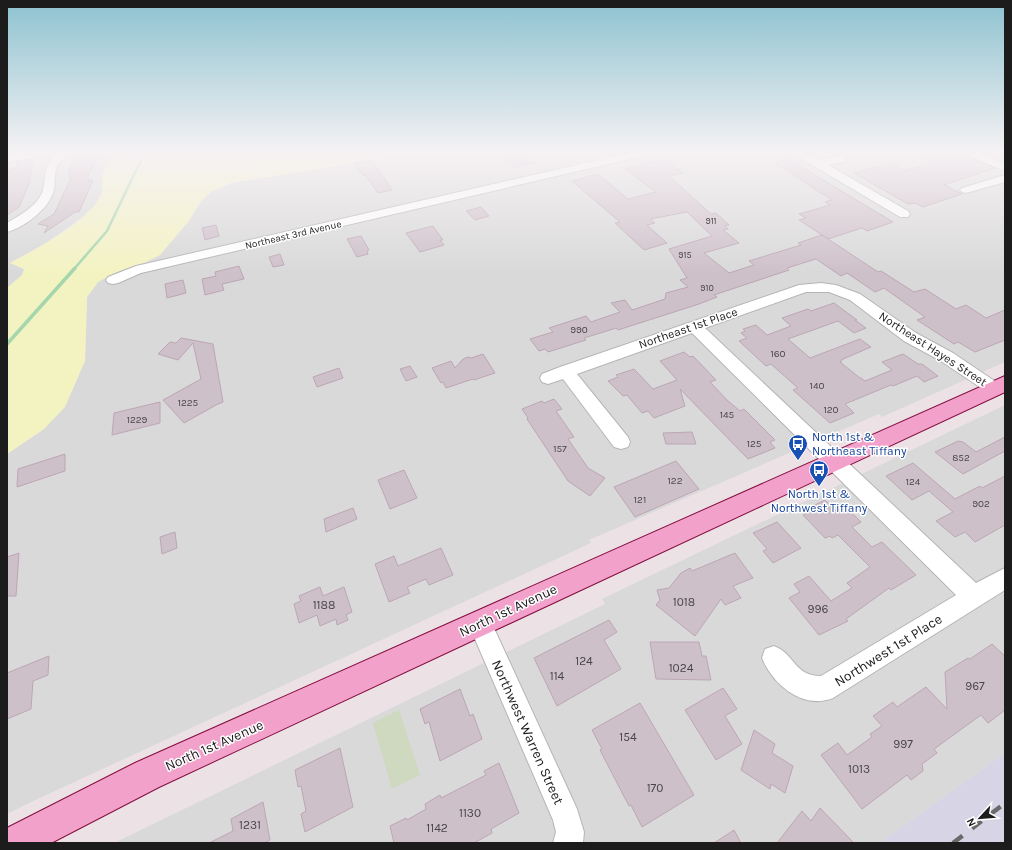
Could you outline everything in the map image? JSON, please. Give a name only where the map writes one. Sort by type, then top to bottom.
[{"type":"main road","name":"North 1st Avenue","points":[[14,843],[147,775],[999,386]]},
{"type":"street","points":[[7,228],[30,213],[44,199],[47,194]]},
{"type":"street","name":"Northeast 3rd Avenue","points":[[113,280],[128,272],[140,269],[466,194]]},
{"type":"street","points":[[869,194],[904,214]]},
{"type":"street","name":"Northeast 1st Place","points":[[548,378],[804,288],[831,288]]},
{"type":"street","name":"Northeast Hayes Street","points":[[831,288],[855,297],[910,337],[999,386]]},
{"type":"street","points":[[694,326],[974,597]]},
{"type":"street","points":[[566,371],[621,442]]},
{"type":"street","name":"Northwest 1st Place","points":[[774,658],[789,678],[800,685],[813,690],[824,689],[1005,578]]},
{"type":"street","name":"Northwest Warren Street","points":[[480,623],[567,819],[570,832],[568,843]]},
{"type":"shaded area","points":[[7,194],[101,194],[95,205],[81,218],[43,245],[11,262],[24,269],[22,275],[7,288]]},
{"type":"shaded area","points":[[209,194],[1005,194],[1005,362],[882,417],[879,414],[589,540],[591,543],[7,814],[7,454],[44,429],[85,361],[87,297],[98,282],[119,271],[144,263],[188,222],[201,201]]},
{"type":"shaded area","points":[[1005,405],[1005,753],[880,843],[114,843],[605,604],[602,599]]},
{"type":"shaded area","points":[[1005,753],[1005,843],[880,843]]},
{"type":"green space","points":[[102,194],[209,194],[201,201],[188,222],[160,255],[144,263],[119,271],[98,282],[87,297],[85,361],[65,407],[44,429],[7,454],[7,288],[22,275],[24,269],[10,263],[48,242],[75,224],[87,214]]},
{"type":"green space","points":[[399,710],[420,775],[392,789],[373,723]]},
{"type":"building","points":[[7,194],[25,194],[19,207],[7,215]]},
{"type":"building","points":[[64,194],[87,194],[79,212],[75,212],[44,233],[48,226],[38,224],[54,214]]},
{"type":"building","points":[[587,194],[622,194],[628,199],[649,194],[689,194],[711,214],[716,213],[729,225],[725,225],[728,229],[723,230],[739,243],[704,253],[729,273],[754,265],[749,261],[801,245],[798,243],[822,235],[878,272],[881,271],[914,292],[925,289],[956,309],[966,305],[986,318],[1005,310],[1005,340],[975,352],[958,342],[954,344],[917,320],[925,317],[884,288],[875,292],[847,273],[841,276],[816,259],[787,268],[789,270],[714,295],[717,297],[699,304],[618,330],[616,328],[584,338],[586,340],[548,352],[545,349],[539,351],[530,339],[553,332],[549,328],[586,316],[591,322],[620,312],[611,303],[625,300],[632,310],[665,299],[666,293],[688,287],[680,280],[687,278],[669,249],[712,236],[687,212],[650,219],[655,223],[647,225],[667,243],[644,250],[615,223],[620,222]]},
{"type":"building","points":[[822,194],[846,194],[893,222],[867,231],[862,228],[828,239],[799,220],[806,218],[799,214],[830,205],[825,202],[832,200]]},
{"type":"building","points":[[890,194],[962,194],[923,207],[915,203],[908,204]]},
{"type":"building","points":[[481,207],[489,216],[475,220],[466,211]]},
{"type":"building","points":[[216,225],[219,236],[205,240],[202,228]]},
{"type":"building","points":[[433,226],[443,240],[440,240],[444,245],[420,252],[406,233]]},
{"type":"building","points":[[361,236],[369,250],[367,251],[368,254],[357,257],[347,239]]},
{"type":"building","points":[[280,254],[284,265],[273,267],[269,257]]},
{"type":"building","points":[[239,266],[244,279],[222,284],[224,290],[205,295],[202,279],[216,276],[215,272]]},
{"type":"building","points":[[183,280],[186,293],[167,298],[165,284]]},
{"type":"building","points":[[834,303],[866,328],[854,333],[838,321],[788,339],[810,358],[860,339],[871,347],[841,360],[842,361],[840,362],[865,381],[892,370],[882,362],[903,354],[918,364],[922,364],[938,376],[924,382],[917,376],[845,404],[854,413],[830,423],[793,390],[798,388],[771,364],[766,366],[739,341],[747,338],[741,333],[745,331],[743,329],[756,325],[767,335],[791,326],[782,318],[808,309],[811,311]]},
{"type":"building","points":[[181,338],[213,344],[223,402],[184,423],[163,400],[201,379],[193,343],[178,360],[158,354],[170,342],[176,343]]},
{"type":"building","points":[[684,352],[690,357],[693,356],[716,380],[710,382],[727,400],[740,411],[744,409],[775,440],[770,442],[775,448],[748,459],[680,389],[685,406],[654,418],[648,411],[642,413],[627,395],[623,396],[608,381],[618,377],[616,375],[634,369],[653,389],[677,380],[660,361]]},
{"type":"building","points":[[483,354],[495,373],[446,388],[443,382],[441,383],[432,368],[451,361],[455,368],[463,359]]},
{"type":"building","points":[[410,366],[417,377],[406,381],[400,369]]},
{"type":"building","points":[[339,368],[343,378],[317,387],[313,377]]},
{"type":"building","points":[[554,399],[562,409],[556,411],[574,437],[568,439],[588,468],[605,478],[590,496],[568,481],[522,409],[542,401],[544,403]]},
{"type":"building","points":[[160,402],[160,423],[112,435],[114,413]]},
{"type":"building","points":[[692,432],[696,444],[666,444],[663,433]]},
{"type":"building","points":[[1005,437],[1005,451],[963,474],[935,452],[958,441],[963,442],[976,452]]},
{"type":"building","points":[[65,454],[65,471],[17,487],[18,469]]},
{"type":"building","points":[[676,461],[699,489],[635,517],[614,487]]},
{"type":"building","points":[[913,463],[955,499],[980,486],[982,488],[1005,476],[1005,525],[975,542],[965,532],[955,537],[936,521],[953,512],[929,491],[912,500],[886,476]]},
{"type":"building","points":[[404,470],[417,498],[390,509],[378,480]]},
{"type":"building","points":[[825,500],[837,512],[846,507],[861,522],[852,527],[872,547],[882,542],[916,575],[891,590],[889,588],[846,619],[848,621],[819,635],[789,598],[800,592],[794,584],[809,576],[831,601],[852,588],[847,583],[870,567],[838,535],[832,538],[830,536],[825,538],[803,515],[807,512],[805,510]]},
{"type":"building","points":[[353,508],[357,519],[326,532],[324,519]]},
{"type":"building","points":[[777,522],[801,548],[773,563],[763,551],[767,549],[753,533]]},
{"type":"building","points":[[175,532],[177,548],[162,554],[160,537]]},
{"type":"building","points":[[441,548],[453,575],[429,585],[426,579],[407,587],[410,593],[389,602],[375,564],[394,556],[398,566]]},
{"type":"building","points":[[19,553],[16,596],[7,596],[7,557]]},
{"type":"building","points":[[735,553],[753,578],[733,586],[741,598],[725,605],[721,599],[695,636],[656,605],[660,600],[657,590],[669,588],[681,573],[690,568],[692,571]]},
{"type":"building","points":[[320,587],[323,596],[344,587],[352,612],[346,615],[348,620],[337,625],[336,619],[320,626],[317,615],[299,623],[294,604],[301,601],[299,596]]},
{"type":"building","points":[[609,620],[617,632],[604,640],[621,669],[557,706],[534,658]]},
{"type":"building","points":[[650,642],[699,642],[702,656],[706,656],[711,680],[656,679]]},
{"type":"building","points":[[992,644],[1005,656],[1005,710],[988,723],[981,715],[934,749],[937,753],[922,764],[923,771],[911,780],[907,775],[862,809],[821,755],[838,743],[847,755],[872,737],[870,734],[882,726],[873,716],[893,702],[897,707],[926,687],[947,709],[945,672],[968,658],[970,659]]},
{"type":"building","points":[[49,656],[48,675],[33,681],[31,709],[7,719],[7,673]]},
{"type":"building","points":[[723,688],[737,709],[725,716],[742,744],[716,760],[685,710]]},
{"type":"building","points":[[460,689],[470,716],[473,714],[482,739],[440,761],[429,722],[425,724],[420,709]]},
{"type":"building","points":[[640,703],[694,795],[642,827],[631,805],[629,806],[600,750],[602,749],[592,730]]},
{"type":"building","points":[[754,730],[775,744],[772,753],[793,766],[785,793],[771,784],[770,789],[741,770]]},
{"type":"building","points":[[340,748],[353,807],[305,832],[301,814],[306,811],[301,786],[298,787],[295,770]]},
{"type":"building","points":[[499,763],[519,813],[491,829],[492,833],[474,843],[394,843],[390,826],[406,818],[407,820],[426,809],[425,804],[440,795],[441,798],[486,775],[484,771]]},
{"type":"building","points":[[263,802],[270,840],[264,843],[209,843],[233,831],[231,819]]},
{"type":"building","points":[[820,808],[854,843],[777,843],[802,811],[811,821]]},
{"type":"building","points":[[734,830],[741,843],[714,843]]},
{"type":"waterway","points":[[74,269],[107,231],[125,194]]},
{"type":"waterway","points":[[7,344],[75,268]]},
{"type":"railway","points":[[953,843],[1005,803]]},
{"type":"place","name":"North 1st & Northeast Tiffany","points":[[798,461]]},
{"type":"place","name":"North 1st & Northwest Tiffany","points":[[819,487]]}]
